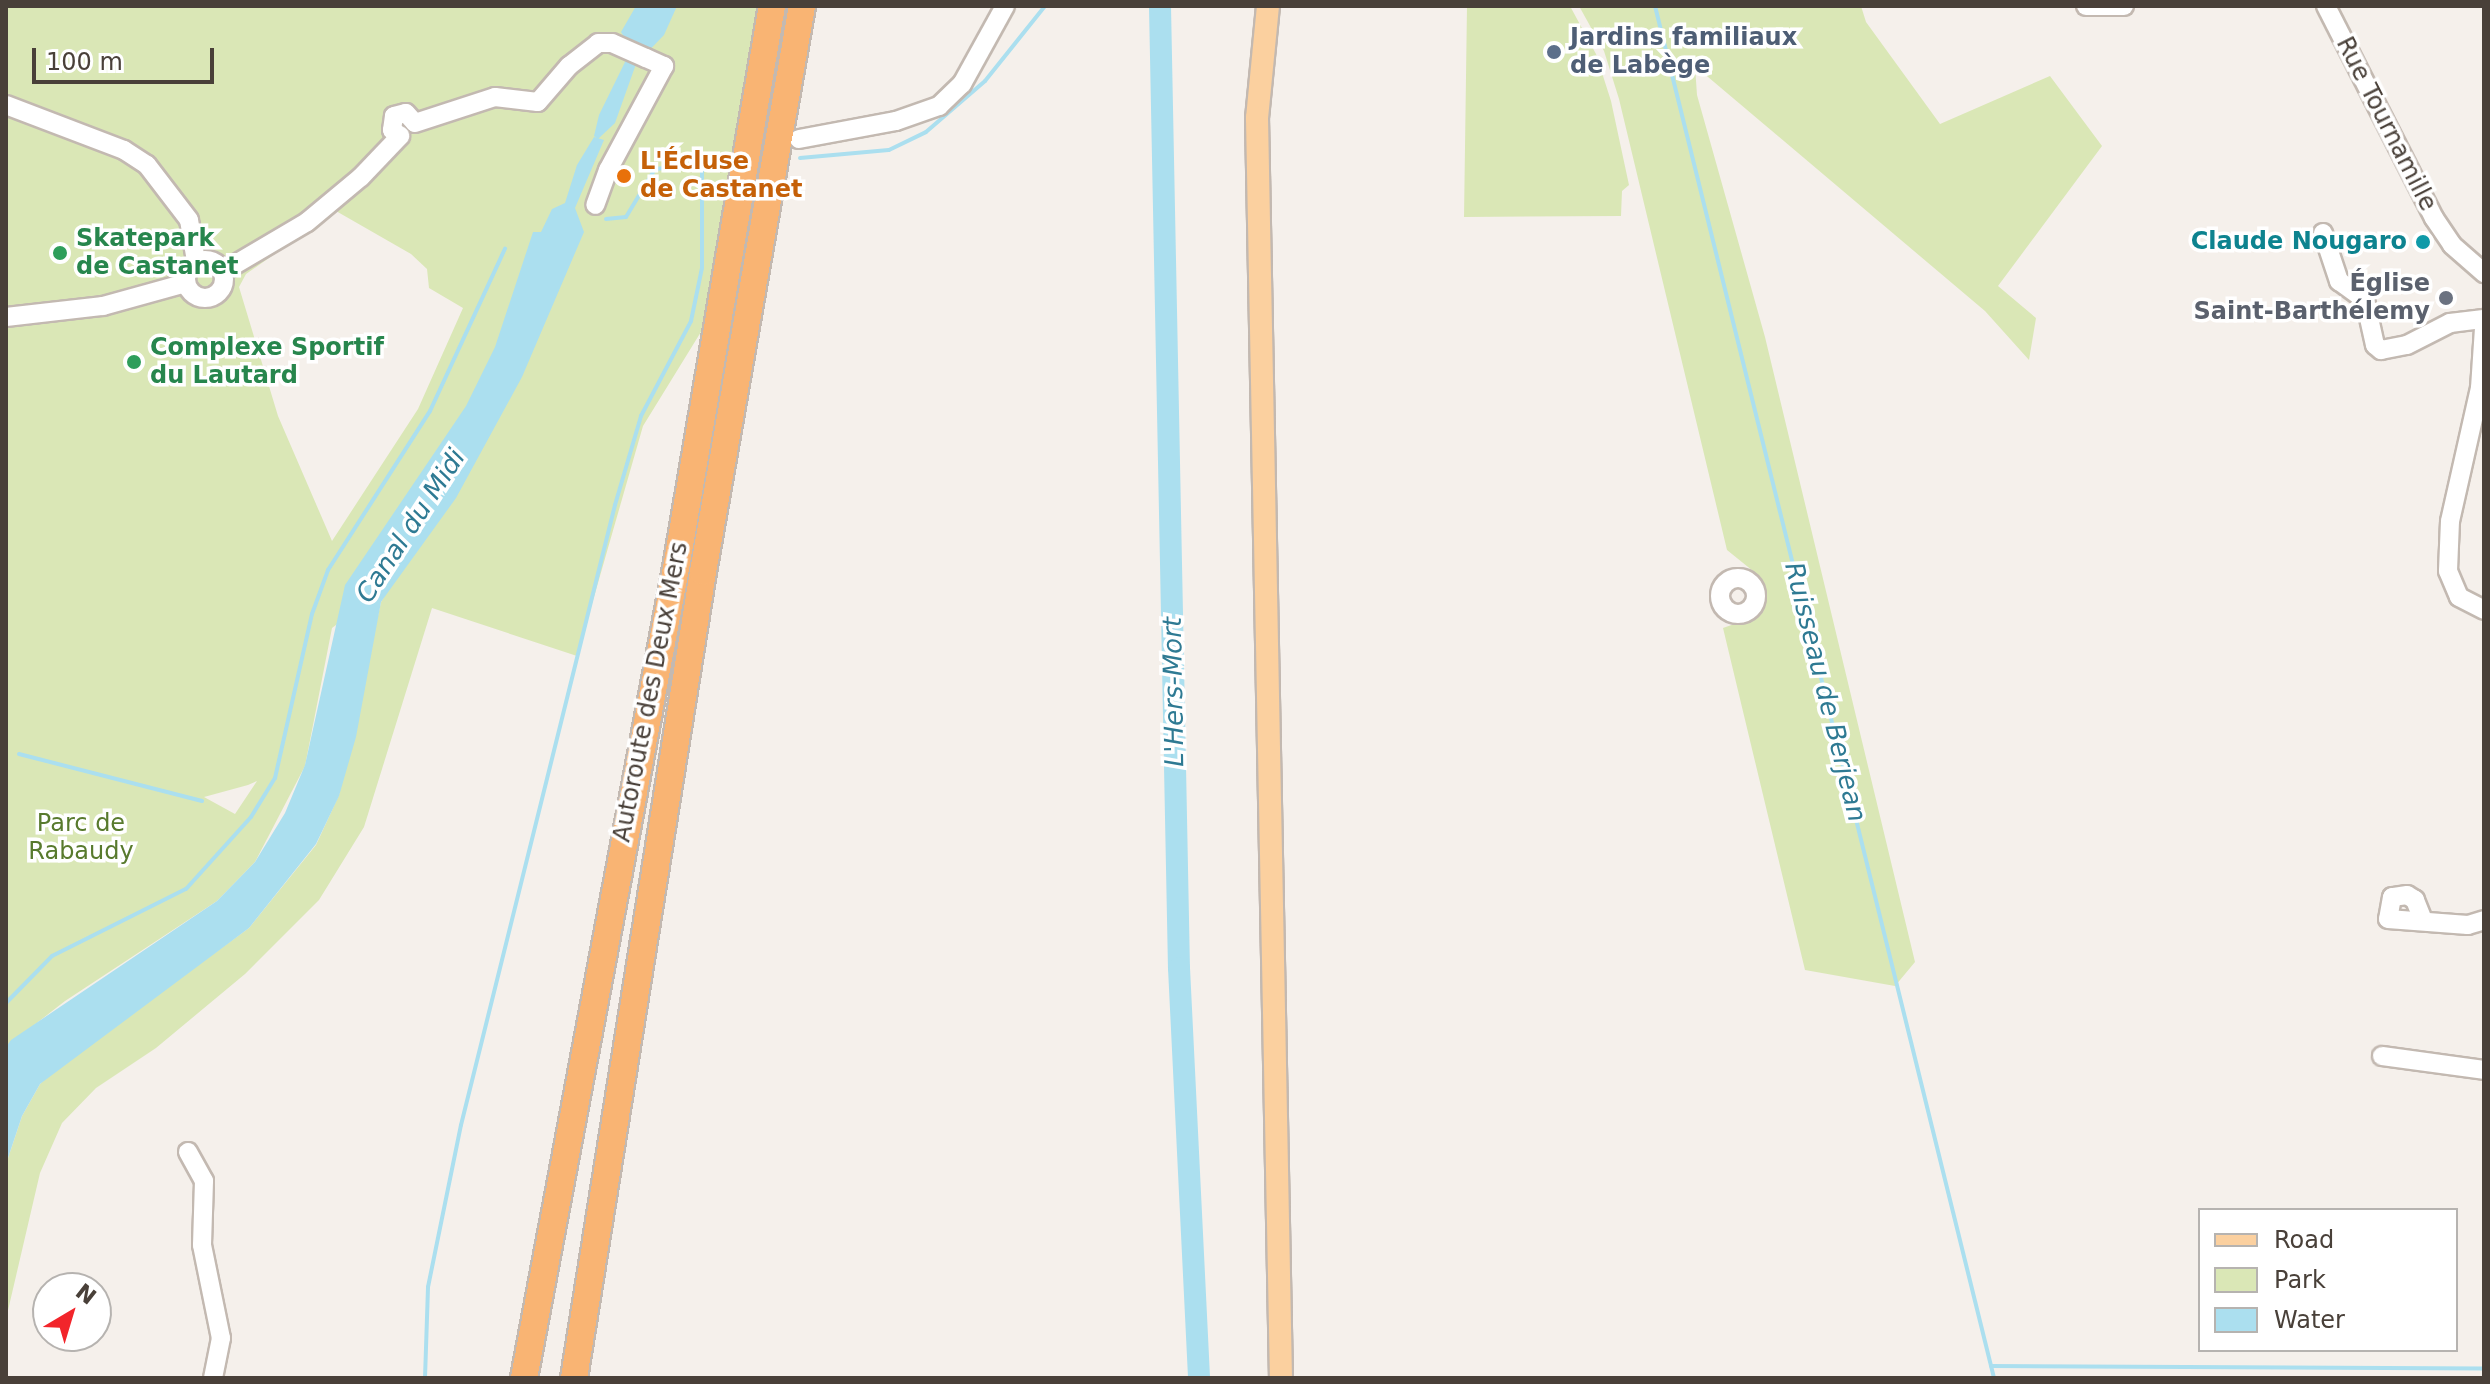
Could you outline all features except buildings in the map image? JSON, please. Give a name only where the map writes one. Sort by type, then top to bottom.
[{"type":"highway","name":"Autoroute des Deux Mers","points":[[524,1378],[676,568],[772,6]]},
{"type":"highway","name":"Autoroute des Deux Mers","points":[[574,1378],[703,572],[802,6]]},
{"type":"main road","points":[[1268,6],[1257,118],[1281,1378]]},
{"type":"street","points":[[799,139],[896,121],[939,106],[962,84],[1005,6]]},
{"type":"street","points":[[2086,6],[2124,6]]},
{"type":"street","name":"Rue Tournamille","points":[[2326,6],[2434,218],[2452,245],[2484,273]]},
{"type":"street","points":[[224,271],[307,222],[361,177],[400,136],[410,134],[415,123],[495,97],[538,102],[588,47],[604,42],[664,66],[608,170],[595,205]]},
{"type":"street","points":[[6,105],[112,145],[147,165],[189,220],[196,261],[186,283]]},
{"type":"street","points":[[2323,233],[2339,281],[2365,300],[2375,345],[2381,350],[2407,345],[2450,323],[2484,319]]},
{"type":"street","points":[[196,261],[212,260],[224,271]]},
{"type":"street","points":[[186,283],[195,295],[211,297],[223,287],[224,271]]},
{"type":"street","points":[[6,317],[103,306],[186,283]]},
{"type":"street","points":[[2484,328],[2482,388],[2450,521],[2448,571],[2459,597],[2484,610]]},
{"type":"street","points":[[2423,920],[2468,925],[2484,920]]},
{"type":"street","points":[[2382,1056],[2484,1070]]},
{"type":"street","points":[[188,1152],[204,1181],[202,1245],[221,1338],[213,1378]]},
{"type":"green space","name":"Parc de Rabaudy","points":[[6,6],[763,6],[737,122],[704,327],[643,426],[577,656],[432,608],[364,827],[319,900],[245,974],[156,1048],[96,1088],[62,1123],[40,1173],[6,1319],[6,1164],[22,1116],[40,1084],[62,1064],[249,928],[316,845],[339,795],[381,602],[392,583],[332,628],[305,766],[255,862],[217,901],[65,1001],[6,1047],[6,112],[12,114],[19,100],[6,95]],"holes":[[[336,211],[411,254],[427,269],[429,288],[463,308],[418,409],[332,541],[278,416],[239,287],[246,274]],[[257,781],[235,814],[204,797],[248,785]]]},
{"type":"green space","points":[[1467,6],[1570,6],[1596,54],[1611,101],[1629,185],[1622,191],[1621,216],[1464,217]]},
{"type":"green space","points":[[1579,6],[1861,6],[1866,22],[1940,124],[2050,76],[2102,146],[1998,286],[2036,318],[2029,360],[1985,311],[1695,66],[1697,95],[1765,337],[1915,962],[1895,986],[1805,970],[1723,628],[1754,617],[1764,605],[1766,589],[1753,571],[1727,550],[1619,99],[1604,51]]},
{"type":"water","points":[[636,6],[677,6],[664,35],[636,64],[615,123],[598,139],[594,136],[599,115],[626,60],[629,45],[621,32]]},
{"type":"water","name":"Canal du Midi","points":[[594,137],[604,140],[575,208],[584,232],[522,377],[456,498],[381,602],[356,737],[339,796],[316,844],[249,928],[40,1084],[22,1116],[6,1164],[6,1047],[11,1040],[217,901],[255,862],[285,813],[305,765],[345,585],[466,406],[495,347],[533,232],[541,232],[552,209],[565,203],[577,165]]},
{"type":"waterway","points":[[800,158],[889,150],[926,132],[985,81],[1045,6]]},
{"type":"waterway","name":"L'Hers-Mort","points":[[1160,6],[1179,968],[1199,1378]]},
{"type":"waterway","name":"Ruisseau de Berjean","points":[[1655,6],[1994,1378]]},
{"type":"waterway","points":[[606,219],[626,217],[655,169],[714,163]]},
{"type":"waterway","points":[[425,1378],[428,1287],[461,1125],[615,505],[641,416],[691,321],[702,268],[702,165]]},
{"type":"waterway","points":[[6,1003],[52,956],[186,889],[251,817],[275,778],[312,614],[328,570],[430,411],[505,249]]},
{"type":"waterway","points":[[19,754],[202,801]]},
{"type":"waterway","points":[[1991,1366],[2484,1369]]},
{"type":"place","name":"Jardins familiaux de Labège","points":[[1554,52]]},
{"type":"place","name":"L'Écluse de Castanet","points":[[624,176]]},
{"type":"place","name":"Claude Nougaro","points":[[2423,242]]},
{"type":"place","name":"Skatepark de Castanet","points":[[60,253]]},
{"type":"place","name":"Église Saint-Barthélemy","points":[[2446,298]]},
{"type":"place","name":"Complexe Sportif du Lautard","points":[[134,362]]}]
